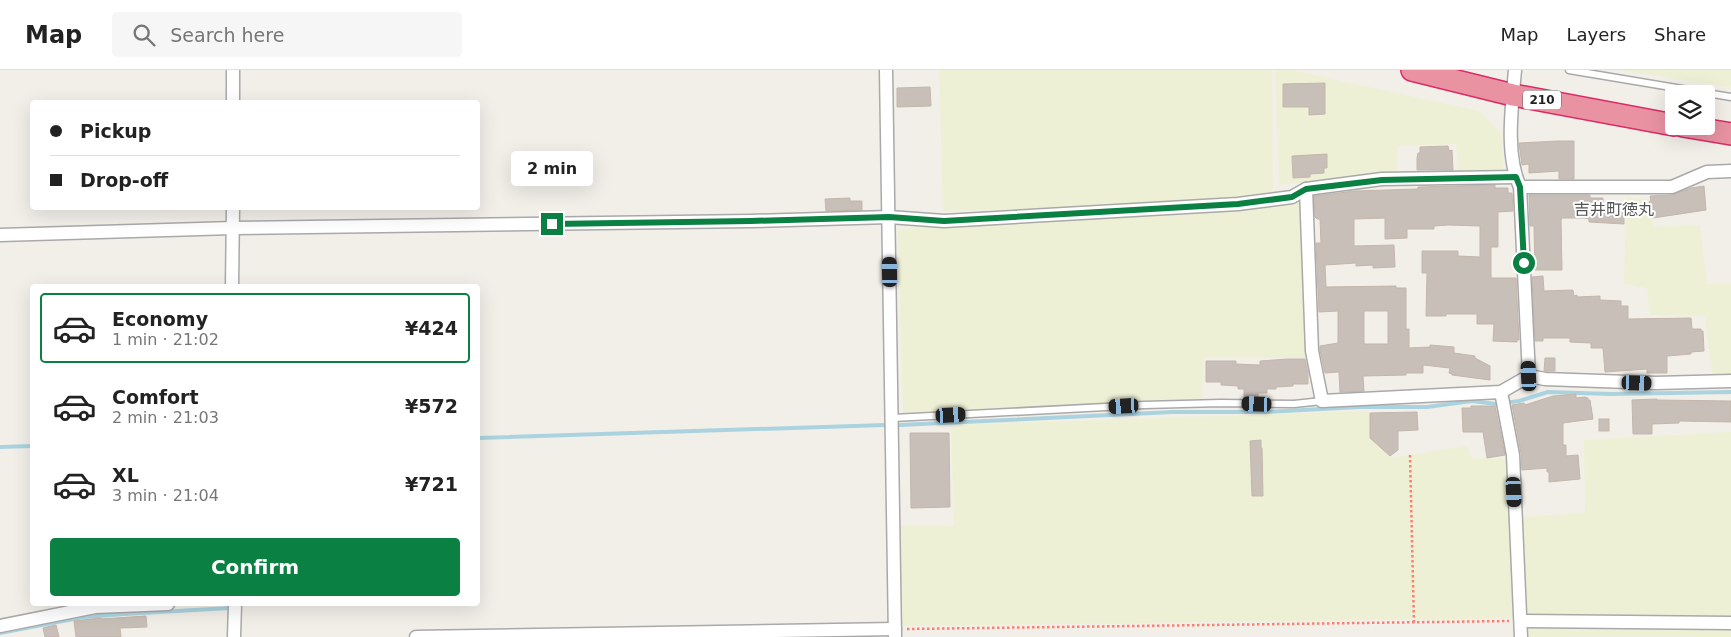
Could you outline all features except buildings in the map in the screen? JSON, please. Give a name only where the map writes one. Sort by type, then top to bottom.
[{"type":"highway","name":"210","points":[[1412,70],[1513,95],[1665,123]]},
{"type":"highway","points":[[1715,131],[1731,134]]},
{"type":"street","points":[[233,70],[233,100]]},
{"type":"street","points":[[416,637],[895,633],[886,70]]},
{"type":"street","points":[[1515,70],[1512,158],[1518,182],[1529,376]]},
{"type":"street","points":[[0,235],[233,228],[751,221],[889,217],[944,221],[1238,204],[1292,197],[1306,189],[1382,180],[1672,187],[1707,172],[1731,172]]},
{"type":"street","points":[[1306,189],[1312,352],[1322,401],[1502,396],[1529,376],[1545,379],[1656,384],[1731,381]]},
{"type":"street","points":[[232,284],[233,210]]},
{"type":"street","points":[[1502,396],[1513,455],[1521,637]]},
{"type":"street","points":[[0,626],[95,608],[132,606]]},
{"type":"street","points":[[234,637],[235,606]]},
{"type":"street","points":[[1521,621],[1731,623]]},
{"type":"lane","points":[[1569,70],[1731,97]]},
{"type":"lane","points":[[893,418],[1144,405],[1294,404],[1322,401]]},
{"type":"path","points":[[1410,455],[1414,623]]},
{"type":"path","points":[[895,633],[1521,621]]},
{"type":"green space","points":[[939,70],[1272,70],[1273,191],[1239,199],[1091,208],[943,211]]},
{"type":"green space","points":[[1275,70],[1291,70],[1479,111],[1501,133],[1504,172],[1458,173],[1456,144],[1398,146],[1397,174],[1279,185]]},
{"type":"green space","points":[[1618,70],[1731,70],[1731,87]]},
{"type":"green space","points":[[1626,198],[1649,199],[1654,227],[1700,225],[1707,284],[1731,284],[1731,375],[1712,375],[1705,316],[1650,315],[1647,288],[1624,284]]},
{"type":"green space","points":[[1303,200],[1307,358],[1204,358],[1202,399],[903,413],[898,229],[1175,215]]},
{"type":"green space","points":[[1369,411],[1370,438],[1393,458],[1466,446],[1472,458],[1509,459],[1516,618],[902,626],[899,525],[954,526],[951,425]]},
{"type":"green space","points":[[1731,432],[1731,617],[1526,616],[1522,517],[1585,513],[1584,440]]},
{"type":"green space","points":[[1527,626],[1731,626],[1731,637],[1527,637]]},
{"type":"waterway","points":[[900,425],[1173,412],[1267,412],[1360,407],[1427,407],[1472,401],[1496,404],[1519,401],[1548,392],[1611,394],[1731,392]]},
{"type":"waterway","points":[[480,438],[885,425]]},
{"type":"waterway","points":[[0,447],[30,446]]},
{"type":"waterway","points":[[0,633],[84,617],[230,608]]},
{"type":"district","name":"吉井町徳丸","points":[[1614,209]]},
{"type":"route","points":[[552,224],[889,217],[944,221],[1238,204],[1292,197],[1306,189],[1382,180],[1516,177],[1520,187],[1524,263]]}]
